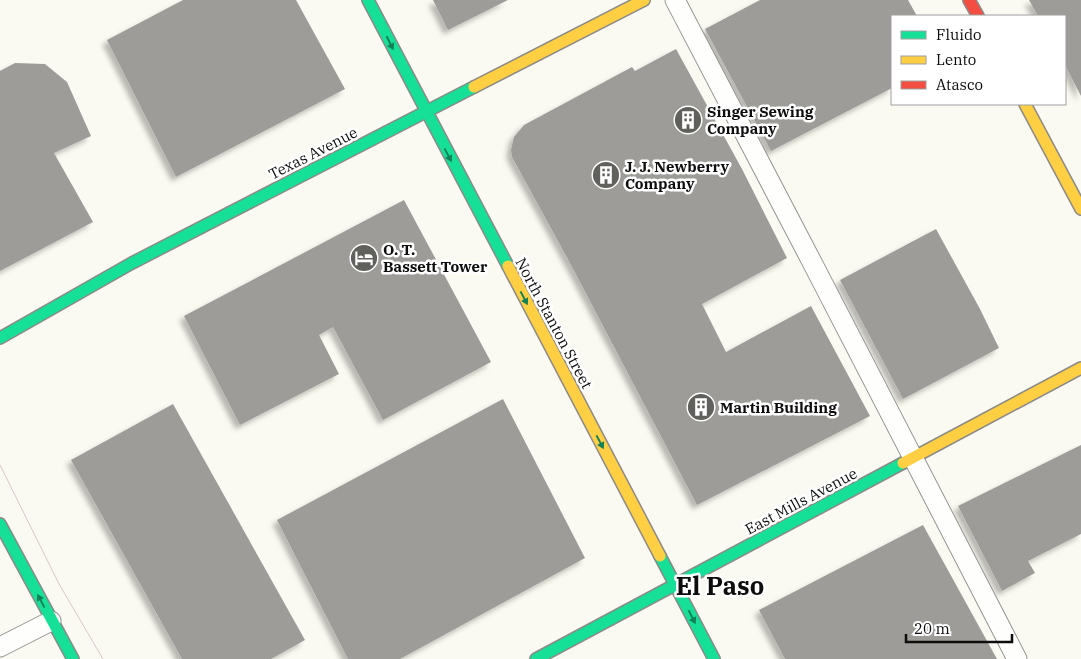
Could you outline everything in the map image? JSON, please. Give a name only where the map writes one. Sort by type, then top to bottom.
[{"type":"street","name":"North Stanton Street","points":[[368,0],[425,112],[714,659]]},
{"type":"street","name":"Texas Avenue","points":[[0,338],[132,263],[644,0]]},
{"type":"street","points":[[969,0],[977,15]]},
{"type":"street","points":[[1026,105],[1081,209]]},
{"type":"street","name":"East Mills Avenue","points":[[536,659],[566,652],[676,585],[1081,368]]},
{"type":"street","points":[[0,524],[73,659]]},
{"type":"lane","points":[[675,0],[1017,659]]},
{"type":"lane","points":[[0,647],[51,621]]},
{"type":"building","points":[[183,0],[296,0],[345,89],[176,177],[107,40]]},
{"type":"building","points":[[433,0],[508,0],[448,30]]},
{"type":"building","points":[[760,0],[908,0],[916,15],[891,15],[891,89],[771,151],[705,29]]},
{"type":"building","points":[[1029,0],[1081,0],[1081,96],[1066,67],[1066,15],[1037,15]]},
{"type":"building","points":[[676,49],[742,169],[787,258],[702,304],[726,352],[811,306],[870,416],[697,505],[512,157],[511,150],[514,137],[524,125],[632,67],[635,71]]},
{"type":"building","points":[[15,63],[45,64],[67,82],[91,136],[54,153],[93,222],[0,271],[0,71]]},
{"type":"building","name":"O. T. Bassett Tower","points":[[404,200],[491,362],[383,420],[333,327],[319,335],[339,374],[240,425],[184,316]]},
{"type":"building","points":[[936,229],[999,348],[903,399],[840,280]]},
{"type":"building","points":[[503,399],[585,558],[400,659],[348,659],[277,520]]},
{"type":"building","points":[[173,404],[305,640],[271,659],[182,659],[71,460]]},
{"type":"building","points":[[1081,445],[1081,534],[1028,561],[1035,573],[1002,591],[958,506]]},
{"type":"building","points":[[923,525],[997,659],[785,659],[759,610]]},
{"type":"tram line","points":[[0,465],[59,584],[103,659]]},
{"type":"traffic: fast","points":[[368,0],[508,266]]},
{"type":"traffic: fast","points":[[0,338],[132,263],[474,87]]},
{"type":"traffic: fast","points":[[536,659],[903,463]]},
{"type":"traffic: fast","points":[[0,524],[73,659]]},
{"type":"traffic: fast","points":[[660,556],[714,659]]},
{"type":"traffic: slow","points":[[474,87],[644,0]]},
{"type":"traffic: slow","points":[[1026,105],[1081,209]]},
{"type":"traffic: slow","points":[[508,266],[660,556]]},
{"type":"traffic: slow","points":[[903,463],[1081,368]]},
{"type":"traffic: jam","points":[[969,0],[977,15]]},
{"type":"place","name":"Singer Sewing Company","points":[[688,120]]},
{"type":"place","name":"J. J. Newberry Company","points":[[606,175]]},
{"type":"place","name":"O. T. Bassett Tower","points":[[364,258]]},
{"type":"place","name":"Martin Building","points":[[701,407]]},
{"type":"district","name":"El Paso","points":[[720,585]]}]
